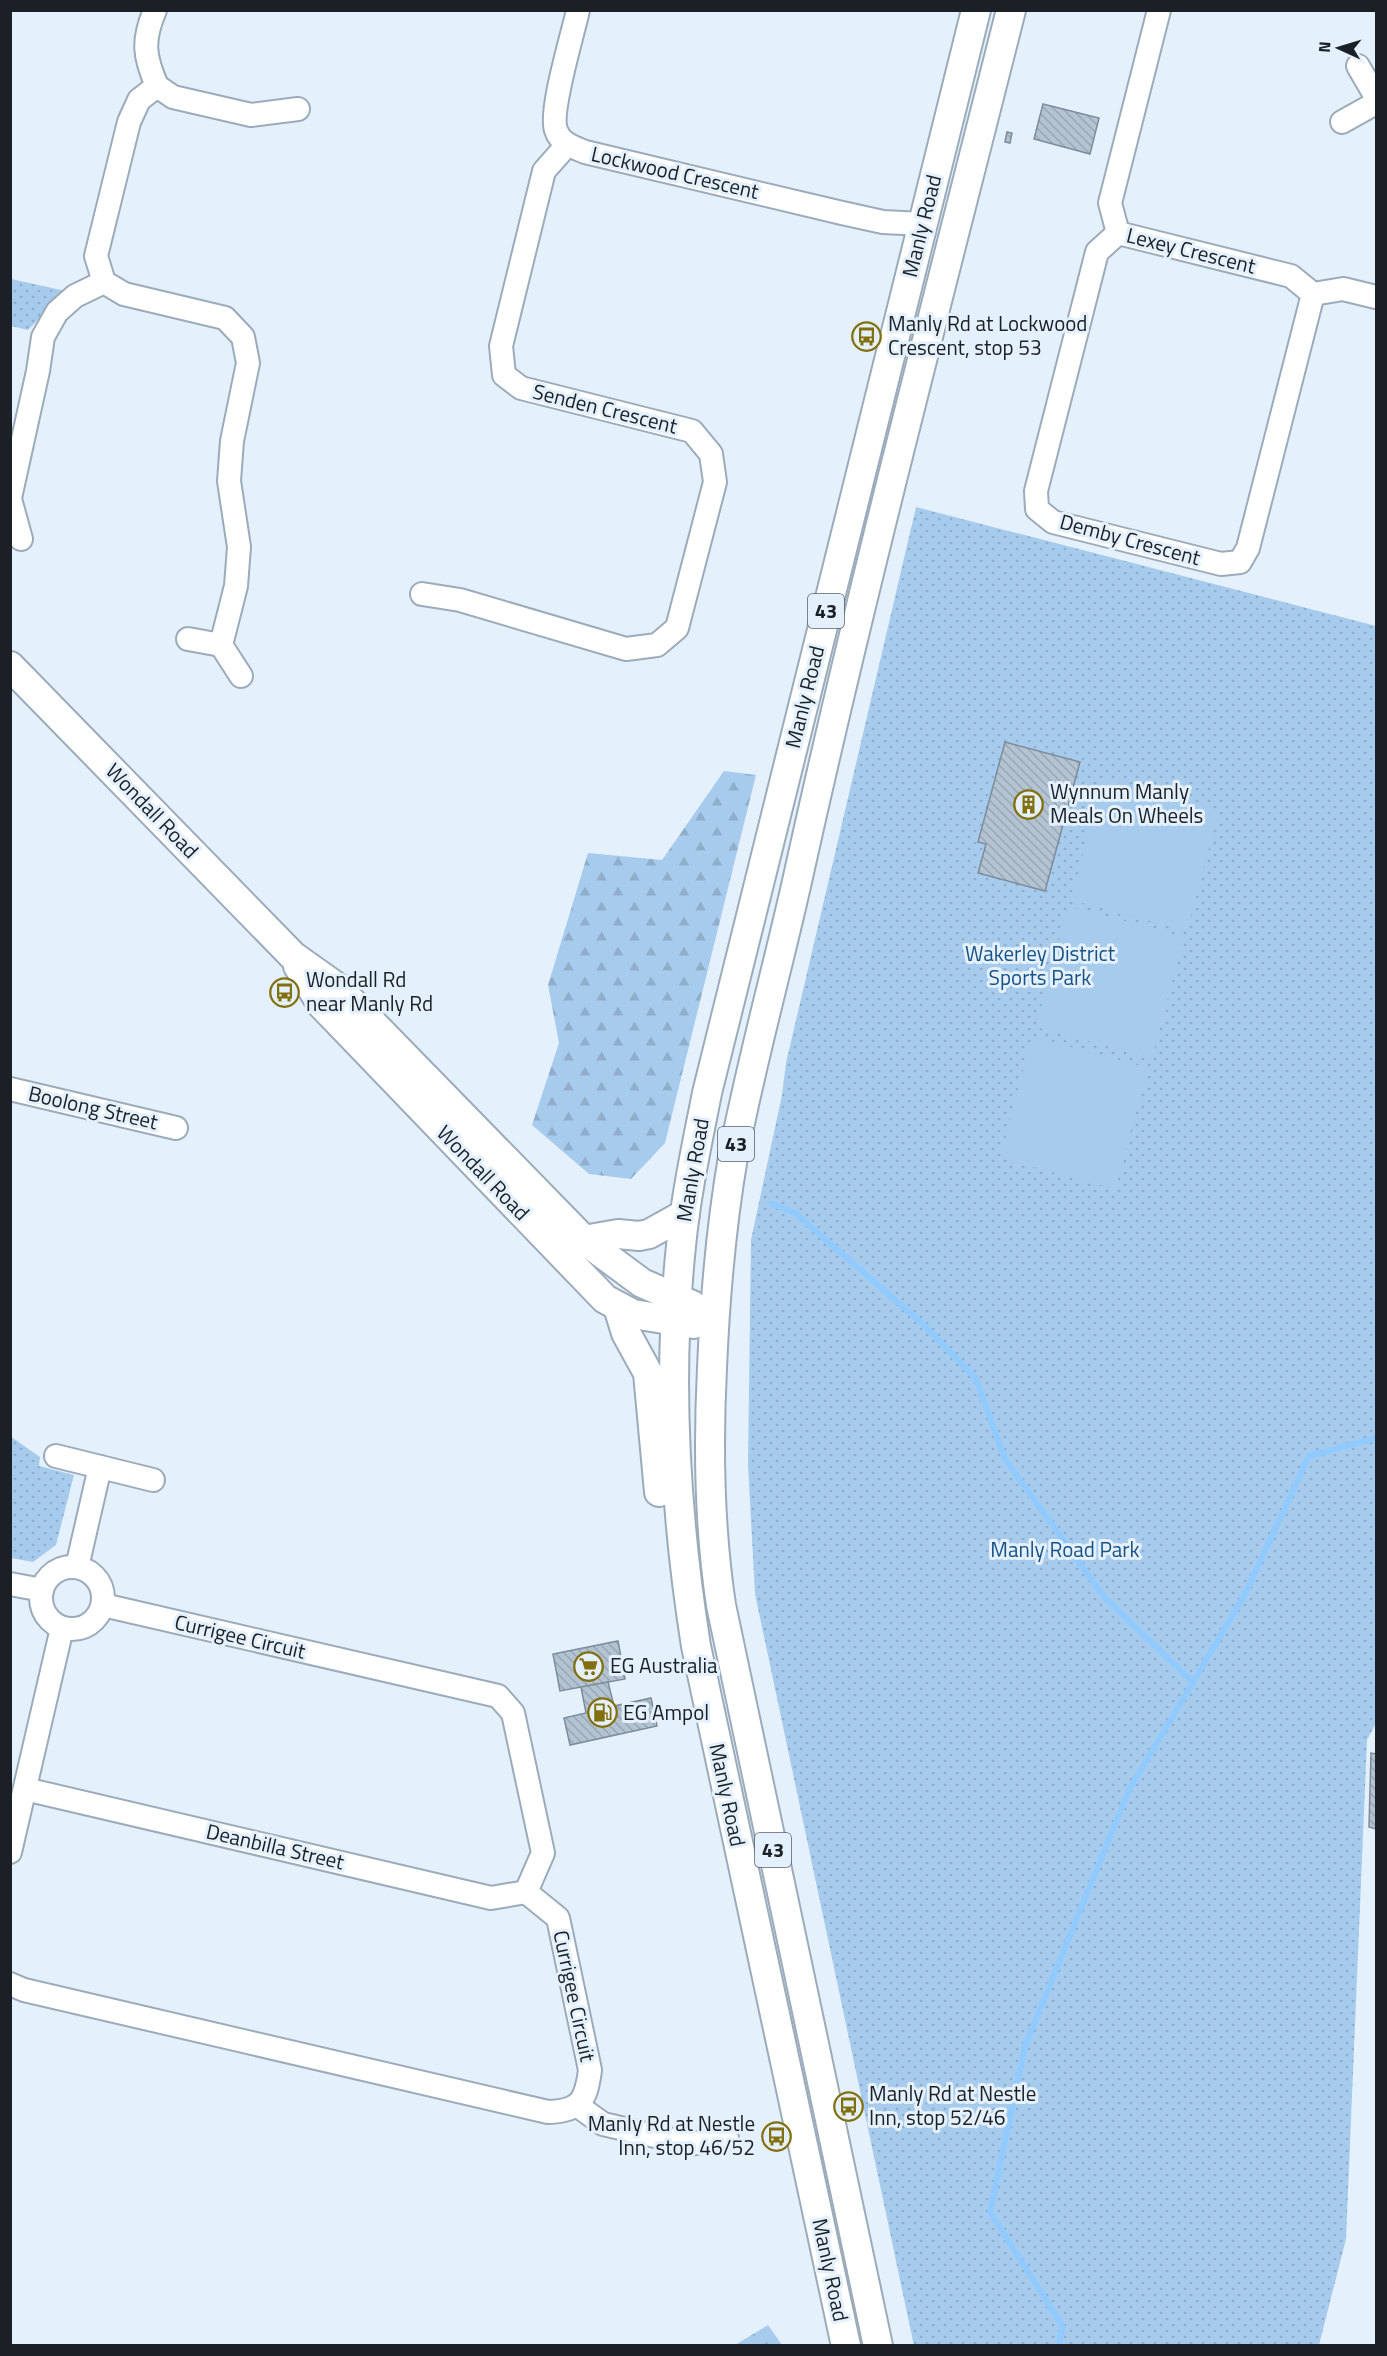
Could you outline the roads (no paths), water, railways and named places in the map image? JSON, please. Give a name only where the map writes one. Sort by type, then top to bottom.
[{"type":"main road","name":"Manly Road","points":[[846,2346],[742,1869],[692,1622],[675,1442],[676,1311],[685,1215],[707,1093],[976,10]]},
{"type":"main road","name":"Manly Road","points":[[878,2346],[721,1605],[714,1557],[710,1498],[709,1447],[714,1320],[725,1205],[746,1094],[776,977],[849,648],[1011,10]]},
{"type":"main road","name":"Wondall Road","points":[[10,666],[292,956],[338,988],[584,1240],[676,1311],[714,1320]]},
{"type":"main road","name":"Wondall Road","points":[[292,956],[322,1005],[593,1288],[618,1307],[647,1318],[676,1311]]},
{"type":"main road","points":[[584,1240],[618,1234],[639,1236],[649,1234],[685,1215]]},
{"type":"main road","points":[[618,1307],[626,1333],[648,1373],[667,1574],[675,1599],[692,1622]]},
{"type":"street","points":[[155,10],[146,32],[146,61],[157,87],[173,97],[252,115],[298,109]]},
{"type":"street","name":"Lockwood Crescent","points":[[578,10],[554,112],[556,130],[567,145],[585,152],[862,217],[899,224],[923,224]]},
{"type":"street","name":"Lexey Crescent","points":[[1159,10],[1110,203],[1118,233],[1291,276],[1313,294]]},
{"type":"street","points":[[1359,66],[1377,97]]},
{"type":"street","points":[[157,87],[139,100],[129,122],[96,256],[104,282],[124,294],[225,318],[243,337],[248,363],[232,441],[229,481],[239,547],[236,586],[221,645]]},
{"type":"street","points":[[1342,122],[1377,103]]},
{"type":"street","name":"Senden Crescent","points":[[422,594],[460,600],[626,649],[657,645],[677,628],[715,482],[711,454],[692,431],[521,388],[504,375],[501,346],[544,171],[567,145]]},
{"type":"street","name":"Demby Crescent","points":[[1118,233],[1097,252],[1036,491],[1037,509],[1053,522],[1221,564],[1240,561],[1248,548],[1313,294]]},
{"type":"street","points":[[21,539],[10,499],[38,371],[43,337],[57,312],[75,296],[104,282]]},
{"type":"street","points":[[1313,294],[1343,289],[1377,297]]},
{"type":"street","points":[[188,639],[221,645],[241,676]]},
{"type":"street","name":"Boolong Street","points":[[10,1089],[176,1128]]},
{"type":"street","points":[[56,1456],[153,1480]]},
{"type":"street","points":[[77,1567],[100,1467]]},
{"type":"street","points":[[77,1567],[87,1570],[98,1580],[103,1590],[103,1605],[99,1615],[86,1626],[75,1629],[62,1628],[53,1623],[45,1612],[41,1602],[42,1590],[52,1574],[62,1568],[77,1567]]},
{"type":"street","points":[[10,1584],[42,1590]]},
{"type":"street","name":"Currigee Circuit","points":[[103,1605],[498,1696],[513,1713],[543,1853],[526,1892],[558,1918],[590,2070],[588,2089],[578,2106]]},
{"type":"street","points":[[10,1852],[62,1628]]},
{"type":"street","name":"Deanbilla Street","points":[[25,1789],[491,1898],[526,1892]]},
{"type":"street","points":[[10,1984],[35,1993],[548,2112],[566,2112],[578,2106],[603,2124],[690,2144],[727,2138]]},
{"type":"waterway","points":[[772,1204],[795,1213],[923,1324],[976,1379],[1005,1459],[1104,1597],[1193,1682]]},
{"type":"waterway","points":[[1059,2346],[1062,2325],[990,2212],[1025,2046],[1129,1790],[1244,1596],[1309,1456],[1376,1438]]},
{"type":"place","name":"Manly Rd at Lockwood Crescent, stop 53","points":[[867,336]]},
{"type":"place","name":"Wynnum Manly Meals On Wheels","points":[[1029,804]]},
{"type":"place","name":"Wondall Rd near Manly Rd","points":[[285,992]]},
{"type":"place","name":"EG Australia","points":[[589,1666]]},
{"type":"place","name":"EG Ampol","points":[[602,1713]]},
{"type":"place","name":"Manly Rd at Nestle Inn, stop 52/46","points":[[848,2106]]},
{"type":"place","name":"Manly Rd at Nestle Inn, stop 46/52","points":[[776,2136]]},
{"type":"park label","name":"Wakerley District Sports Park","points":[[1040,966]]},
{"type":"park label","name":"Manly Road Park","points":[[1065,1550]]}]
